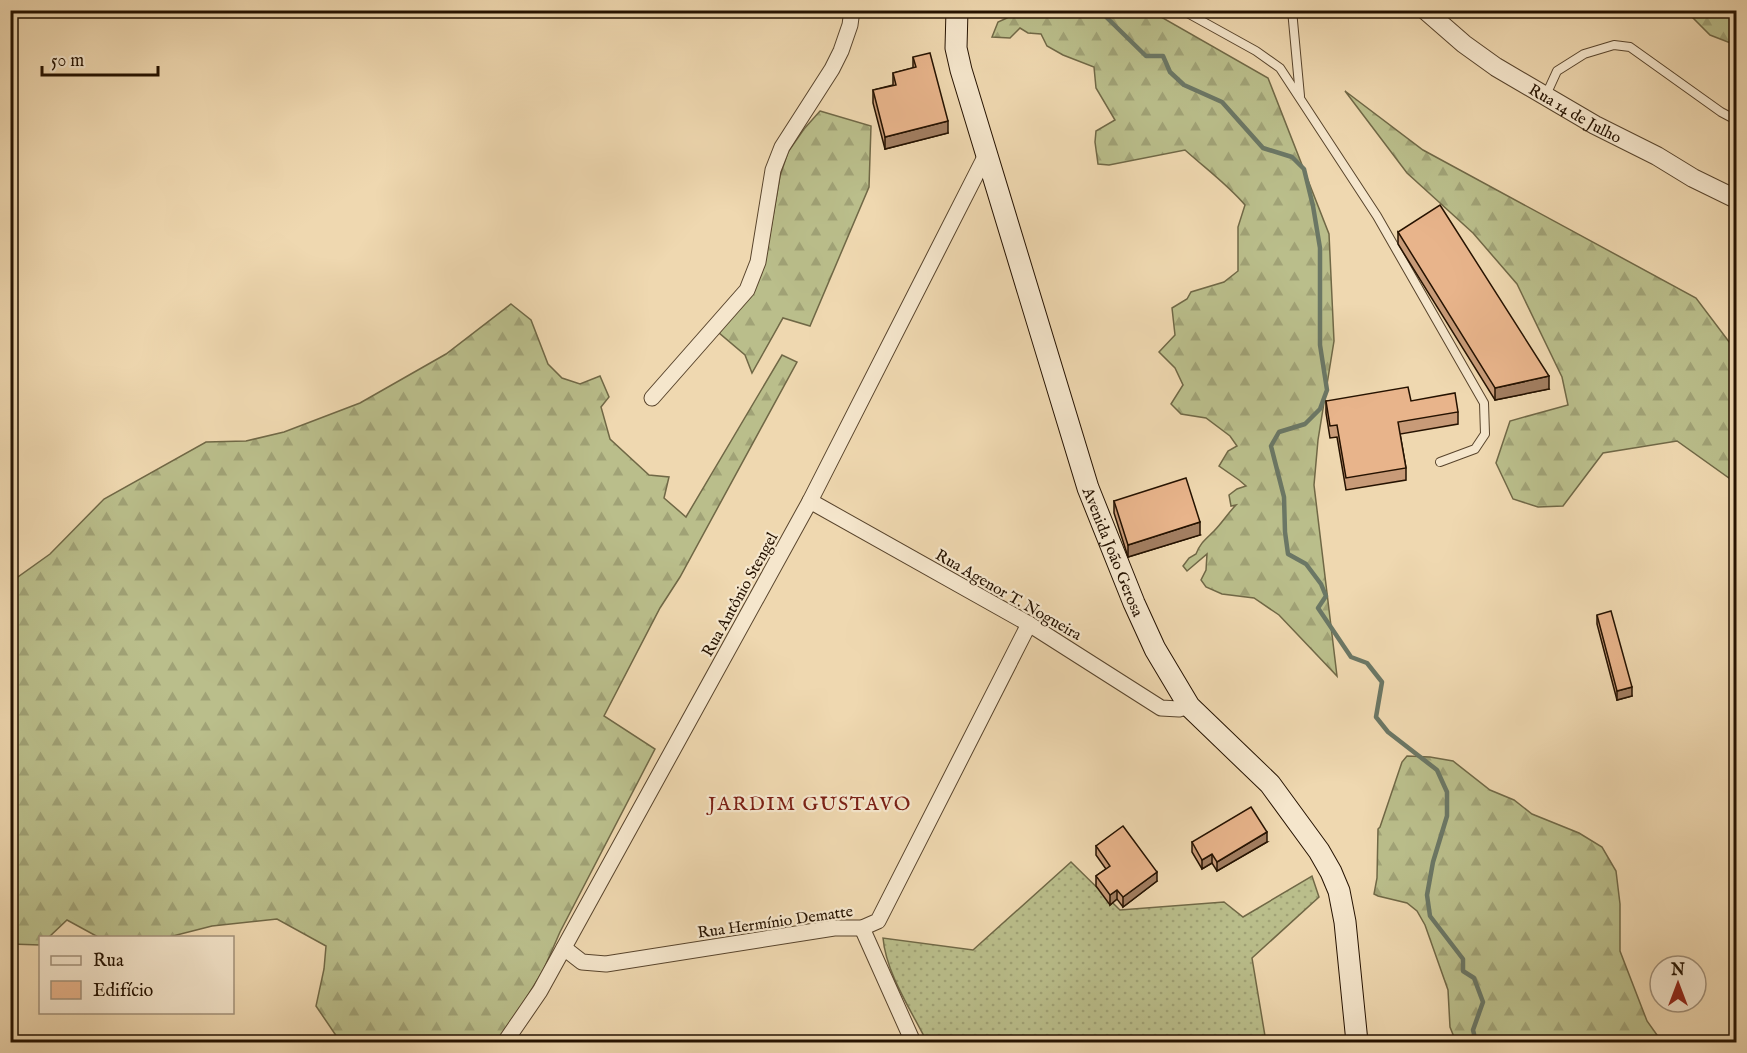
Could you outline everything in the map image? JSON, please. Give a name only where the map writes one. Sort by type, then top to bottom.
[{"type":"main road","name":"Avenida João Gerosa","points":[[957,10],[956,48],[1088,488],[1151,640],[1189,706],[1270,784],[1319,851],[1331,872],[1339,891],[1345,922],[1357,1042]]},
{"type":"street","points":[[652,398],[747,290],[758,262],[773,170],[782,147],[832,69],[847,33],[852,10]]},
{"type":"street","name":"Rua 14 de Julho","points":[[1425,10],[1464,45],[1497,67],[1595,125],[1658,156],[1693,178],[1737,200]]},
{"type":"street","name":"Rua Antônio Stengel","points":[[505,1042],[540,991],[810,501],[987,153]]},
{"type":"street","name":"Rua Agenor T. Nogueira","points":[[810,501],[1029,624],[1161,708],[1179,709],[1189,706]]},
{"type":"street","name":"Rua Hermínio Dematte","points":[[564,948],[582,962],[606,964],[834,928],[862,928],[878,921],[1029,624]]},
{"type":"street","points":[[862,928],[913,1042]]},
{"type":"lane","points":[[1182,10],[1268,58],[1280,68],[1377,216],[1484,403],[1485,434],[1475,449],[1440,462]]},
{"type":"lane","points":[[1292,10],[1300,98]]},
{"type":"lane","points":[[1546,95],[1557,71],[1584,54],[1614,45],[1630,46],[1721,112],[1737,120]]},
{"type":"green space","points":[[1006,11],[1153,11],[1268,78],[1329,234],[1334,341],[1318,440],[1314,485],[1337,676],[1279,615],[1254,598],[1222,594],[1206,587],[1201,580],[1206,570],[1207,554],[1187,571],[1183,566],[1189,558],[1196,554],[1201,544],[1236,505],[1231,506],[1229,495],[1246,486],[1219,466],[1228,451],[1237,446],[1230,436],[1206,418],[1181,414],[1171,404],[1183,385],[1175,368],[1159,352],[1175,335],[1172,308],[1187,299],[1191,292],[1224,282],[1238,271],[1238,227],[1245,205],[1185,150],[1109,165],[1098,164],[1096,131],[1115,120],[1096,88],[1094,67],[1047,46],[1041,34],[1028,33],[1020,28],[1010,38],[992,37],[998,22],[1007,18]]},
{"type":"green space","points":[[1668,11],[1736,11],[1736,43],[1733,44],[1710,35],[1691,16]]},
{"type":"green space","points":[[1345,91],[1423,150],[1696,298],[1736,351],[1736,483],[1677,441],[1603,453],[1563,506],[1538,507],[1513,499],[1496,463],[1510,421],[1568,405],[1562,377],[1517,284],[1473,233],[1407,173]]},
{"type":"green space","points":[[820,111],[871,126],[869,187],[810,326],[783,318],[752,373],[745,355],[718,332],[765,262],[780,176],[788,152]]},
{"type":"green space","points":[[511,304],[531,320],[548,364],[562,378],[580,384],[600,376],[609,397],[601,407],[610,439],[649,475],[669,477],[664,498],[686,517],[782,355],[797,362],[680,577],[660,608],[604,716],[655,749],[560,932],[543,971],[499,1042],[332,1042],[337,1037],[316,1006],[324,969],[326,946],[277,919],[212,926],[173,936],[96,936],[67,920],[50,936],[39,936],[39,945],[11,944],[11,582],[50,554],[104,499],[206,442],[246,441],[284,432],[360,403],[446,354]]},
{"type":"green space","points":[[1407,756],[1453,761],[1490,790],[1514,800],[1532,814],[1579,833],[1602,847],[1616,871],[1620,904],[1620,951],[1647,1021],[1662,1042],[1456,1042],[1450,1027],[1448,990],[1425,925],[1417,911],[1407,903],[1374,894],[1377,878],[1378,829],[1402,762]]},
{"type":"green space","points":[[1071,862],[1120,910],[1224,902],[1243,917],[1312,876],[1319,897],[1252,958],[1266,1042],[927,1042],[894,978],[883,938],[973,950]]},
{"type":"building","points":[[930,53],[948,121],[885,137],[873,90],[896,85],[893,73],[916,67],[913,57]]},
{"type":"building","points":[[1440,205],[1549,376],[1495,388],[1398,232]]},
{"type":"building","points":[[1408,387],[1411,401],[1455,393],[1458,412],[1398,422],[1406,468],[1346,478],[1337,425],[1330,426],[1326,401]]},
{"type":"building","points":[[1186,478],[1200,522],[1128,545],[1114,501]]},
{"type":"building","points":[[1611,611],[1632,687],[1617,691],[1597,615]]},
{"type":"building","points":[[1251,807],[1267,832],[1217,862],[1212,854],[1202,860],[1192,842]]},
{"type":"building","points":[[1123,826],[1157,872],[1123,897],[1117,890],[1110,895],[1096,876],[1110,866],[1096,846]]},
{"type":"waterway","points":[[1099,10],[1146,56],[1163,56],[1170,72],[1184,85],[1222,102],[1263,148],[1292,157],[1304,169],[1320,248],[1320,345],[1327,390],[1320,409],[1305,424],[1279,432],[1271,446],[1284,497],[1288,554],[1306,564],[1321,584],[1326,596],[1318,608],[1351,657],[1367,663],[1382,682],[1376,717],[1388,732],[1437,770],[1447,792],[1447,816],[1433,862],[1427,895],[1430,916],[1463,959],[1463,971],[1474,978],[1483,1002],[1473,1030],[1476,1042]]},
{"type":"district","name":"JARDIM GUSTAVO","points":[[810,803]]}]
